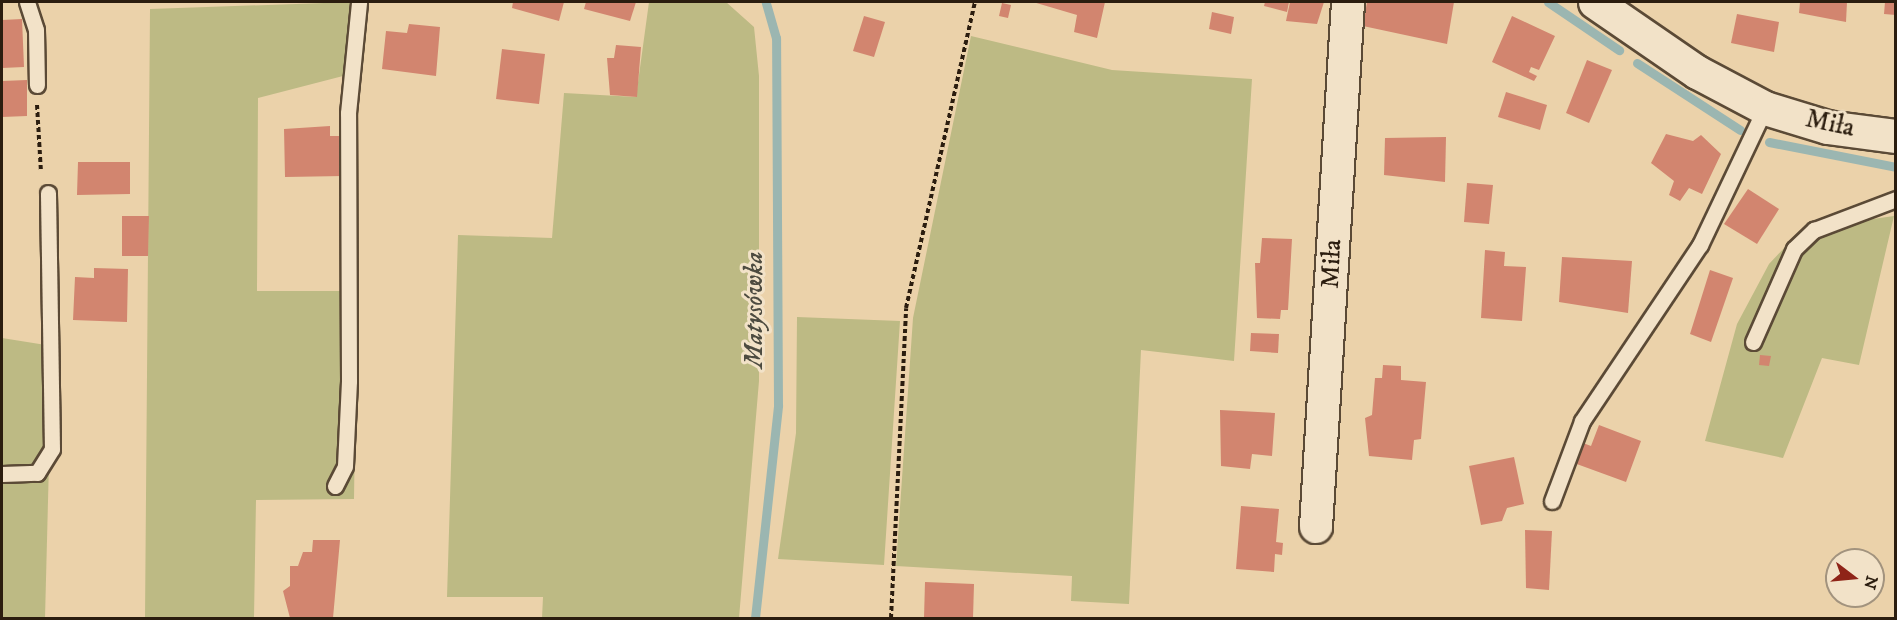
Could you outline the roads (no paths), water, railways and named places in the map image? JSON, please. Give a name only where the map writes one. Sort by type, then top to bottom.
[{"type":"street","name":"Miła","points":[[1317,527],[1348,2]]},
{"type":"street","name":"Miła","points":[[1595,2],[1696,72],[1765,108],[1827,127],[1896,136]]},
{"type":"lane","points":[[27,2],[36,30],[37,86]]},
{"type":"lane","points":[[336,486],[345,466],[349,381],[348,113],[359,2]]},
{"type":"lane","points":[[1552,501],[1582,421],[1700,245],[1765,108]]},
{"type":"lane","points":[[2,474],[36,473],[52,449],[48,193]]},
{"type":"lane","points":[[1753,342],[1794,249],[1814,230],[1896,199]]},
{"type":"waterway","name":"Matysówka","points":[[755,618],[778,405],[776,38],[766,2]]},
{"type":"waterway","points":[[1548,2],[1619,50]]},
{"type":"waterway","points":[[1637,63],[1740,130]]},
{"type":"waterway","points":[[1769,142],[1896,167]]}]
